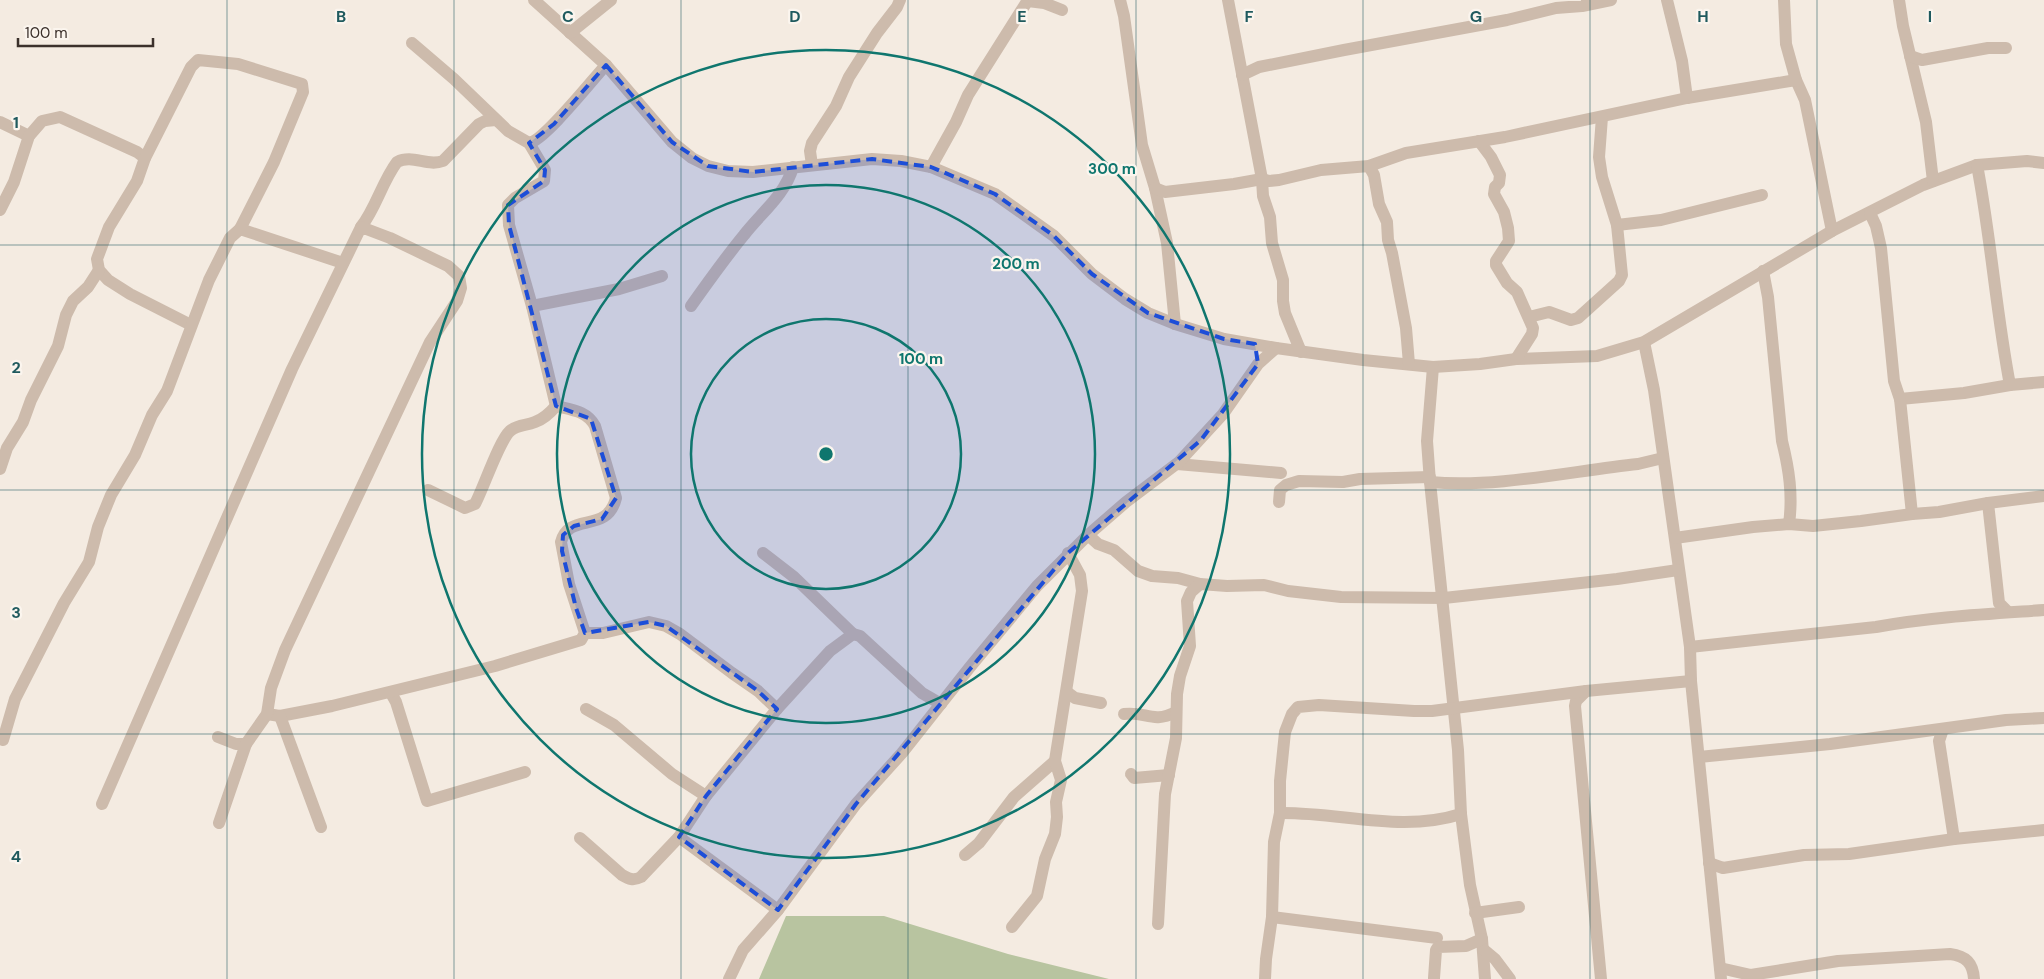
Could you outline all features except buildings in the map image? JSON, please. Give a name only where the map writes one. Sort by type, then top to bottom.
[{"type":"street","points":[[570,33],[611,0]]},
{"type":"street","points":[[812,165],[810,152],[812,143],[836,106],[849,77],[877,32],[897,7],[900,0]]},
{"type":"street","points":[[931,167],[978,78],[1028,0],[1044,3],[1062,10]]},
{"type":"street","points":[[1120,0],[1129,48],[1142,145],[1160,194],[1175,324]]},
{"type":"street","points":[[1228,0],[1262,179],[1263,196],[1270,218],[1272,243],[1283,280],[1285,313],[1300,352]]},
{"type":"street","points":[[1242,75],[1259,68],[1410,37],[1507,20],[1555,4],[1582,6],[1611,0]]},
{"type":"street","points":[[1667,0],[1682,62],[1687,98]]},
{"type":"street","points":[[1784,0],[1786,44],[1796,80],[1805,100],[1832,232]]},
{"type":"street","points":[[1899,0],[1903,26],[1916,58],[1914,71],[1926,122],[1933,181]]},
{"type":"street","points":[[539,1],[570,33],[606,65],[672,142],[692,158],[708,166],[728,171],[753,172],[872,159],[901,161],[931,167],[995,194],[1054,236],[1092,274],[1125,299],[1148,313],[1175,324],[1224,339],[1300,352],[1363,360],[1433,367],[1471,365],[1516,359],[1597,356],[1644,342],[1832,232],[1933,181],[1977,165],[2026,161],[2044,163]]},
{"type":"street","points":[[412,43],[454,79],[508,131],[529,144],[545,170],[544,181],[515,198],[508,205],[508,212],[509,225],[532,306],[556,406]]},
{"type":"street","points":[[1916,58],[1988,48],[2006,48]]},
{"type":"street","points":[[3,740],[15,700],[64,603],[89,562],[98,527],[108,504],[135,456],[152,415],[166,391],[219,259],[230,238],[240,228],[284,139],[303,92],[302,84],[238,64],[198,60],[191,67],[145,158],[137,181],[109,227],[97,259],[99,270],[108,280],[130,294],[191,325]]},
{"type":"street","points":[[529,144],[536,141],[554,124],[606,65]]},
{"type":"street","points":[[1160,194],[1262,179],[1269,181],[1279,180],[1321,170],[1375,167],[1414,151],[1479,141],[1687,98],[1796,80]]},
{"type":"street","points":[[0,210],[14,182],[29,136],[42,121],[60,117],[145,158]]},
{"type":"street","points":[[1529,317],[1549,312],[1571,320],[1578,318],[1620,281],[1622,275],[1617,225],[1602,177],[1599,148],[1602,117]]},
{"type":"street","points":[[102,804],[292,369],[342,263],[397,162],[408,159],[435,163],[443,161],[479,124],[485,121],[496,120]]},
{"type":"street","points":[[0,122],[29,136]]},
{"type":"street","points":[[1479,141],[1491,156],[1500,175],[1494,194],[1504,212],[1508,228],[1509,241],[1496,261],[1496,265],[1507,283],[1517,292],[1533,328],[1532,334],[1516,359]]},
{"type":"street","points":[[1977,165],[2010,385]]},
{"type":"street","points":[[690,306],[744,234],[782,192],[790,180],[793,167]]},
{"type":"street","points":[[1375,167],[1377,197],[1388,222],[1388,240],[1406,328],[1408,364]]},
{"type":"street","points":[[1617,225],[1661,220],[1762,195]]},
{"type":"street","points":[[1870,213],[1876,226],[1881,248],[1894,381],[1900,399],[1912,514]]},
{"type":"street","points":[[321,827],[273,715],[271,688],[285,650],[430,342],[457,301],[461,288],[459,276],[448,266],[390,238],[361,227]]},
{"type":"street","points":[[240,228],[342,263]]},
{"type":"street","points":[[0,469],[7,448],[23,422],[31,400],[51,363],[58,346],[66,315],[73,301],[88,287],[99,270]]},
{"type":"street","points":[[1763,271],[1768,296],[1782,441],[1787,462],[1792,502],[1789,524]]},
{"type":"street","points":[[532,306],[619,289],[662,276]]},
{"type":"street","points":[[1644,342],[1654,390],[1690,647],[1691,681],[1721,974],[1751,975],[1838,960],[1950,954],[1960,955],[1967,960],[1974,969],[1974,979]]},
{"type":"street","points":[[1255,344],[1258,364]]},
{"type":"street","points":[[729,979],[743,950],[778,910],[856,804],[902,753],[1037,586],[1088,535],[1126,502],[1177,464],[1223,414],[1258,364],[1276,348]]},
{"type":"street","points":[[1433,367],[1427,442],[1430,479],[1444,598],[1458,750],[1461,814],[1475,913],[1482,944],[1485,979]]},
{"type":"street","points":[[1900,399],[1964,394],[2010,385],[2044,382]]},
{"type":"street","points":[[428,490],[468,508],[474,504],[482,490],[502,443],[509,432],[518,425],[535,422],[548,415],[556,406]]},
{"type":"street","points":[[219,823],[246,744],[273,715],[332,706],[391,692],[495,666],[581,640],[585,633],[570,584],[561,542],[563,535],[574,526],[602,519],[614,507],[616,498],[591,419],[585,414],[556,406]]},
{"type":"street","points":[[1279,502],[1280,490],[1286,485],[1299,481],[1343,482],[1370,478],[1430,479],[1452,484],[1638,464],[1663,458]]},
{"type":"street","points":[[1177,464],[1281,473]]},
{"type":"street","points":[[1675,538],[1789,524],[1813,526],[1939,512],[1988,503],[2044,496]]},
{"type":"street","points":[[1988,503],[2000,609]]},
{"type":"street","points":[[1088,535],[1098,544],[1114,550],[1138,571],[1152,576],[1178,578],[1193,586],[1264,585],[1288,591],[1341,597],[1444,598],[1617,579],[1678,570]]},
{"type":"street","points":[[762,553],[794,577],[853,634],[860,636],[922,693],[941,704]]},
{"type":"street","points":[[1012,927],[1038,896],[1045,859],[1055,834],[1056,802],[1061,780],[1055,761],[1082,591],[1080,575],[1068,553]]},
{"type":"street","points":[[1158,924],[1165,794],[1176,738],[1176,712],[1180,676],[1190,646],[1187,601],[1193,586]]},
{"type":"street","points":[[1690,647],[2000,609],[2044,610]]},
{"type":"street","points":[[585,633],[603,633],[649,622],[666,626],[758,690],[777,709]]},
{"type":"street","points":[[580,838],[622,875],[629,879],[636,879],[653,866],[680,837],[706,796],[777,709],[816,665],[837,645],[853,634]]},
{"type":"street","points":[[1265,979],[1272,917],[1274,842],[1280,813],[1280,781],[1285,732],[1292,714],[1298,707],[1319,704],[1414,711],[1691,681]]},
{"type":"street","points":[[1586,691],[1576,701],[1575,713],[1601,979]]},
{"type":"street","points":[[391,692],[396,702],[427,801],[525,772]]},
{"type":"street","points":[[1067,692],[1075,698],[1101,704]]},
{"type":"street","points":[[586,709],[614,725],[672,774],[706,796]]},
{"type":"street","points":[[1124,714],[1136,713],[1158,719],[1176,712]]},
{"type":"street","points":[[1699,757],[1830,744],[2006,720],[2044,718]]},
{"type":"street","points":[[1943,729],[1939,741],[1954,839]]},
{"type":"street","points":[[218,737],[236,744],[246,744]]},
{"type":"street","points":[[965,855],[979,843],[1014,797],[1055,761]]},
{"type":"street","points":[[1131,774],[1134,778],[1169,775]]},
{"type":"street","points":[[1280,813],[1302,813],[1396,823],[1439,820],[1461,814]]},
{"type":"street","points":[[1709,863],[1724,868],[1804,856],[1849,854],[1954,839],[2044,830]]},
{"type":"street","points":[[680,837],[778,910]]},
{"type":"street","points":[[1475,913],[1519,907]]},
{"type":"street","points":[[1272,917],[1437,938]]},
{"type":"street","points":[[1434,978],[1436,950],[1438,947],[1482,944],[1510,979]]},
{"type":"highlighted area","points":[[606,65],[672,142],[708,166],[753,172],[872,159],[931,167],[995,194],[1054,236],[1092,274],[1148,313],[1224,339],[1255,344],[1258,364],[1201,440],[1068,553],[856,804],[778,910],[679,837],[706,796],[777,709],[758,691],[666,626],[649,622],[585,633],[576,608],[562,551],[563,535],[574,526],[602,519],[616,498],[591,419],[556,406],[509,225],[508,205],[544,181],[545,170],[529,143],[554,124]]},
{"type":"green space","points":[[786,916],[884,916],[1008,954],[1109,979],[759,979]]}]
